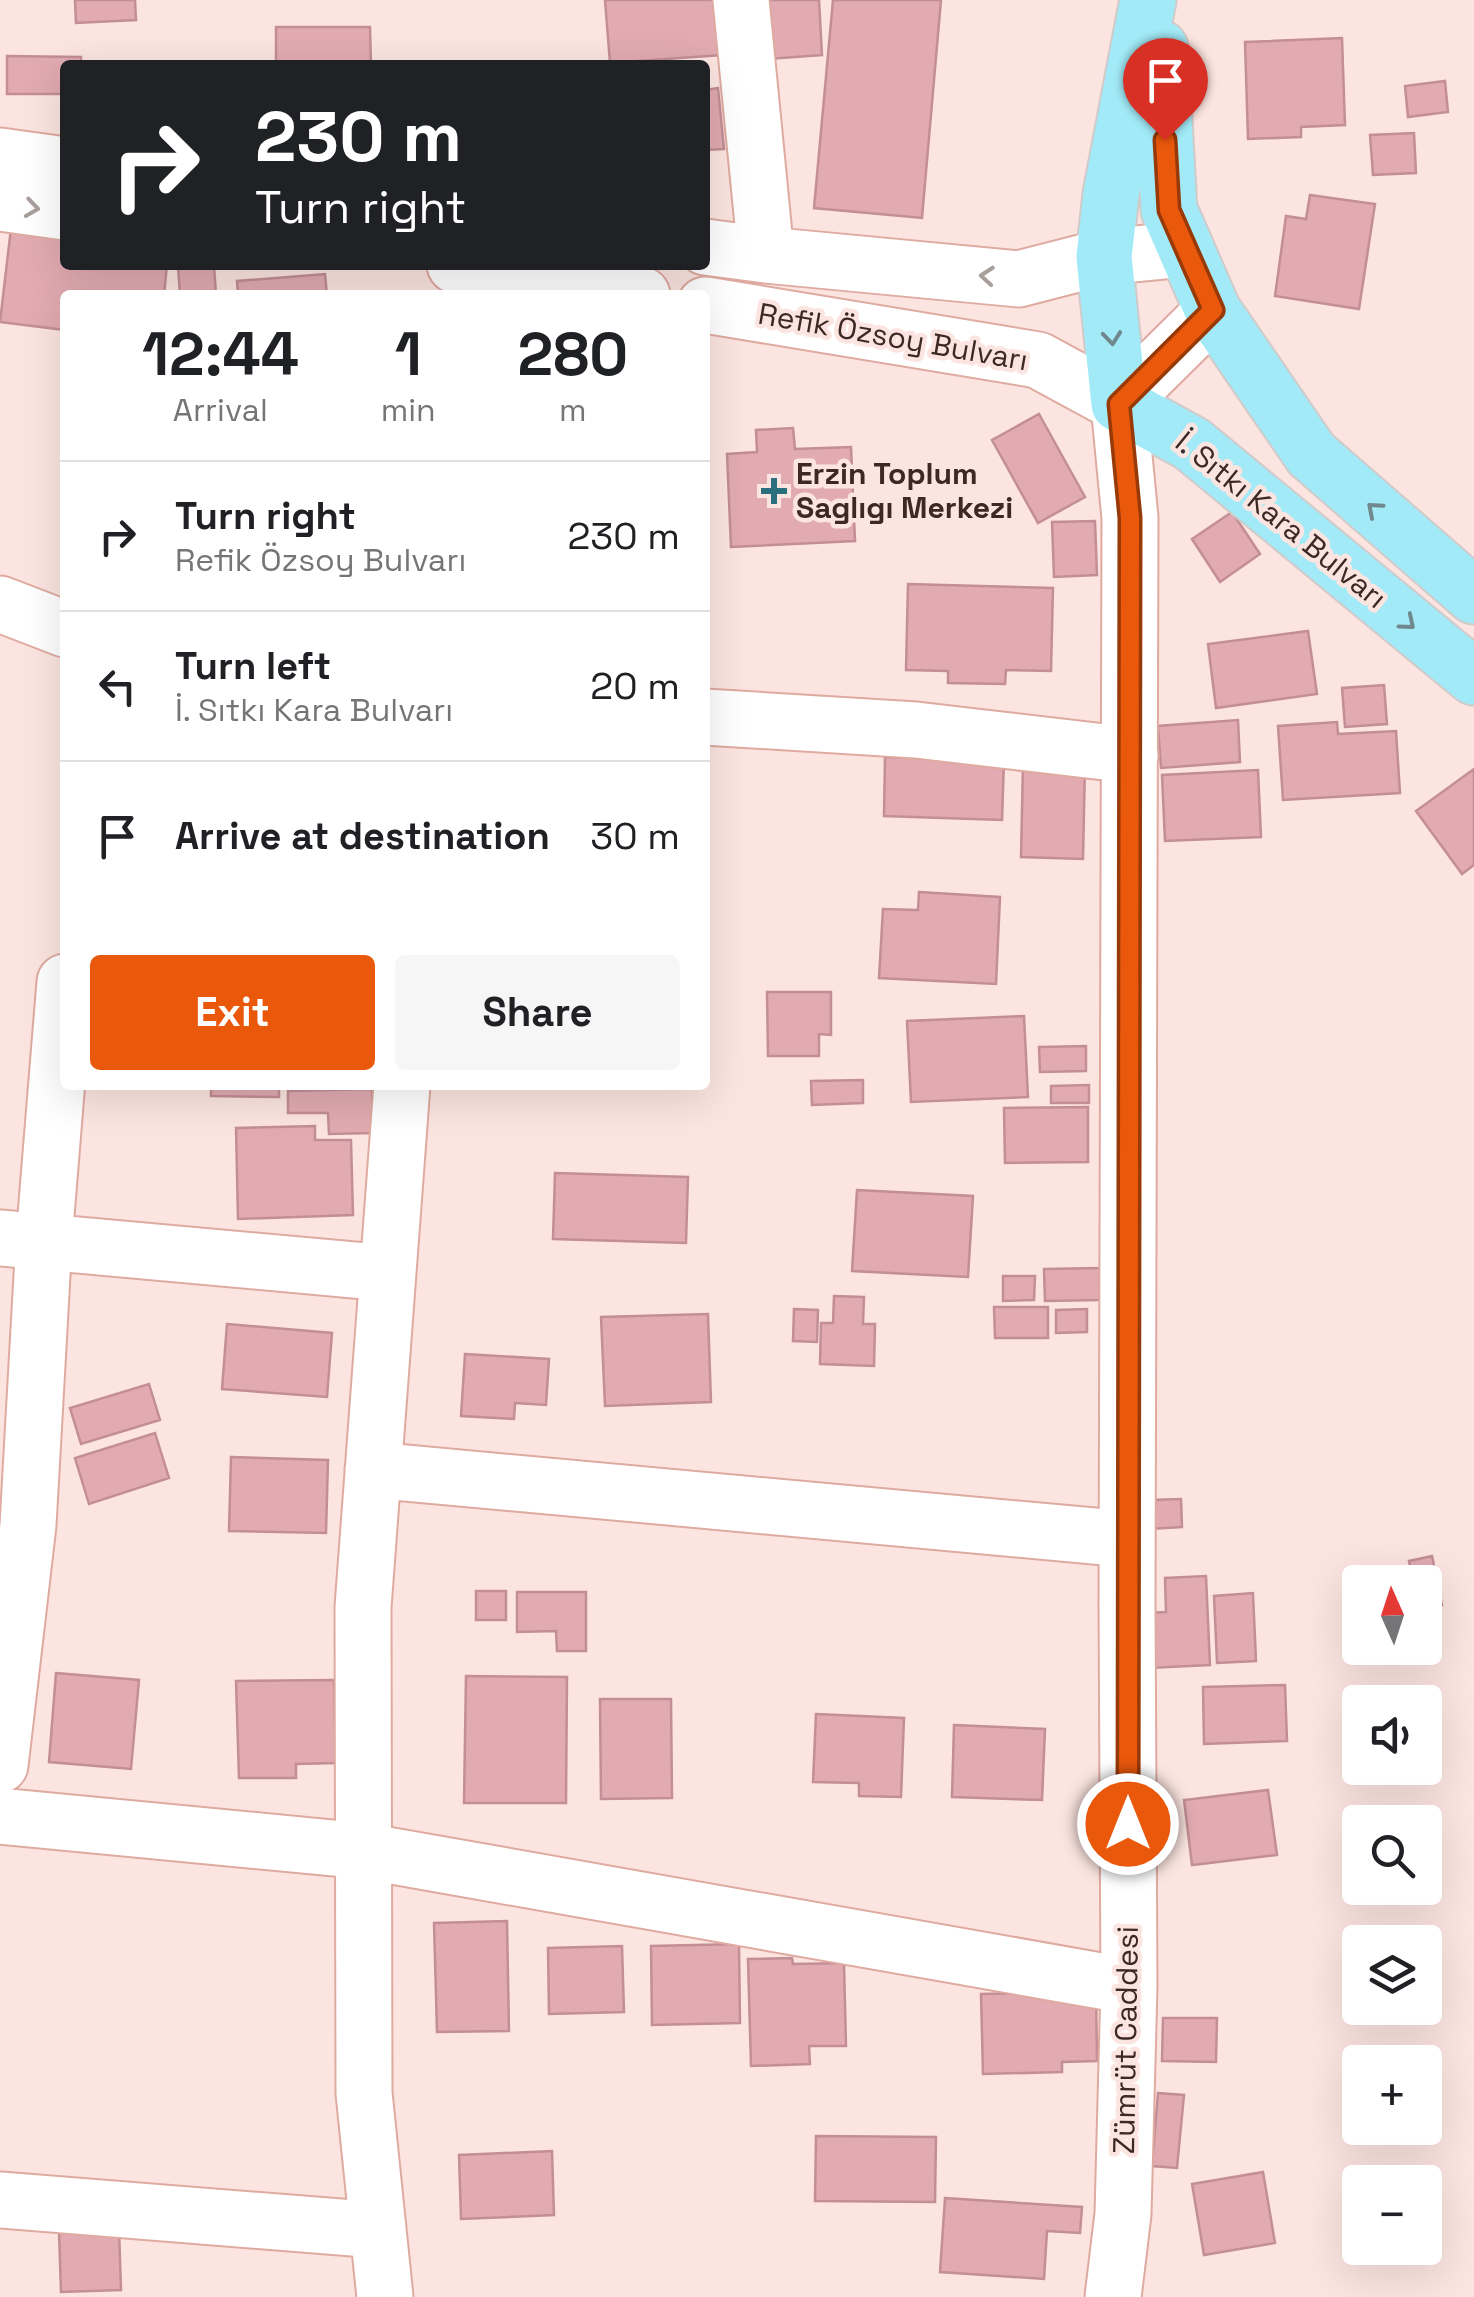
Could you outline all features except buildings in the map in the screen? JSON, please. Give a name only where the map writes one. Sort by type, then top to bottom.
[{"type":"main road","points":[[1119,404],[1104,257],[1111,194],[1148,0]]},
{"type":"main road","points":[[1157,0],[1169,210],[1213,310],[1311,454],[1474,596]]},
{"type":"main road","name":"İ. Sıtkı Kara Bulvarı","points":[[1119,404],[1192,444],[1474,677]]},
{"type":"street","points":[[741,0],[766,255]]},
{"type":"street","points":[[0,156],[60,163]]},
{"type":"street","points":[[0,204],[60,211]]},
{"type":"street","name":"Refik Özsoy Bulvarı","points":[[710,248],[1019,278],[1104,257],[1186,250]]},
{"type":"street","points":[[477,276],[599,290]]},
{"type":"street","name":"Refik Özsoy Bulvarı","points":[[710,306],[1038,360],[1119,404]]},
{"type":"street","points":[[1119,404],[1213,310]]},
{"type":"street","name":"Zümrüt Caddesi","points":[[1112,2297],[1123,2214],[1129,1986],[1130,518],[1119,404]]},
{"type":"street","points":[[0,604],[60,627]]},
{"type":"street","points":[[710,717],[916,730],[1130,755]]},
{"type":"street","points":[[0,1765],[28,1524],[22,1239],[60,1012]]},
{"type":"street","points":[[385,2297],[364,2093],[363,1607],[402,1090]]},
{"type":"street","points":[[22,1239],[387,1273]]},
{"type":"street","points":[[373,1470],[1127,1539]]},
{"type":"street","points":[[0,1816],[364,1852],[1129,1986]]},
{"type":"street","points":[[0,2200],[378,2230]]},
{"type":"place","name":"Erzin Toplum Saglıgı Merkezi","points":[[774,491]]},
{"type":"route","points":[[1128,1824],[1130,518],[1119,404],[1213,310],[1169,210],[1165,140]]}]
